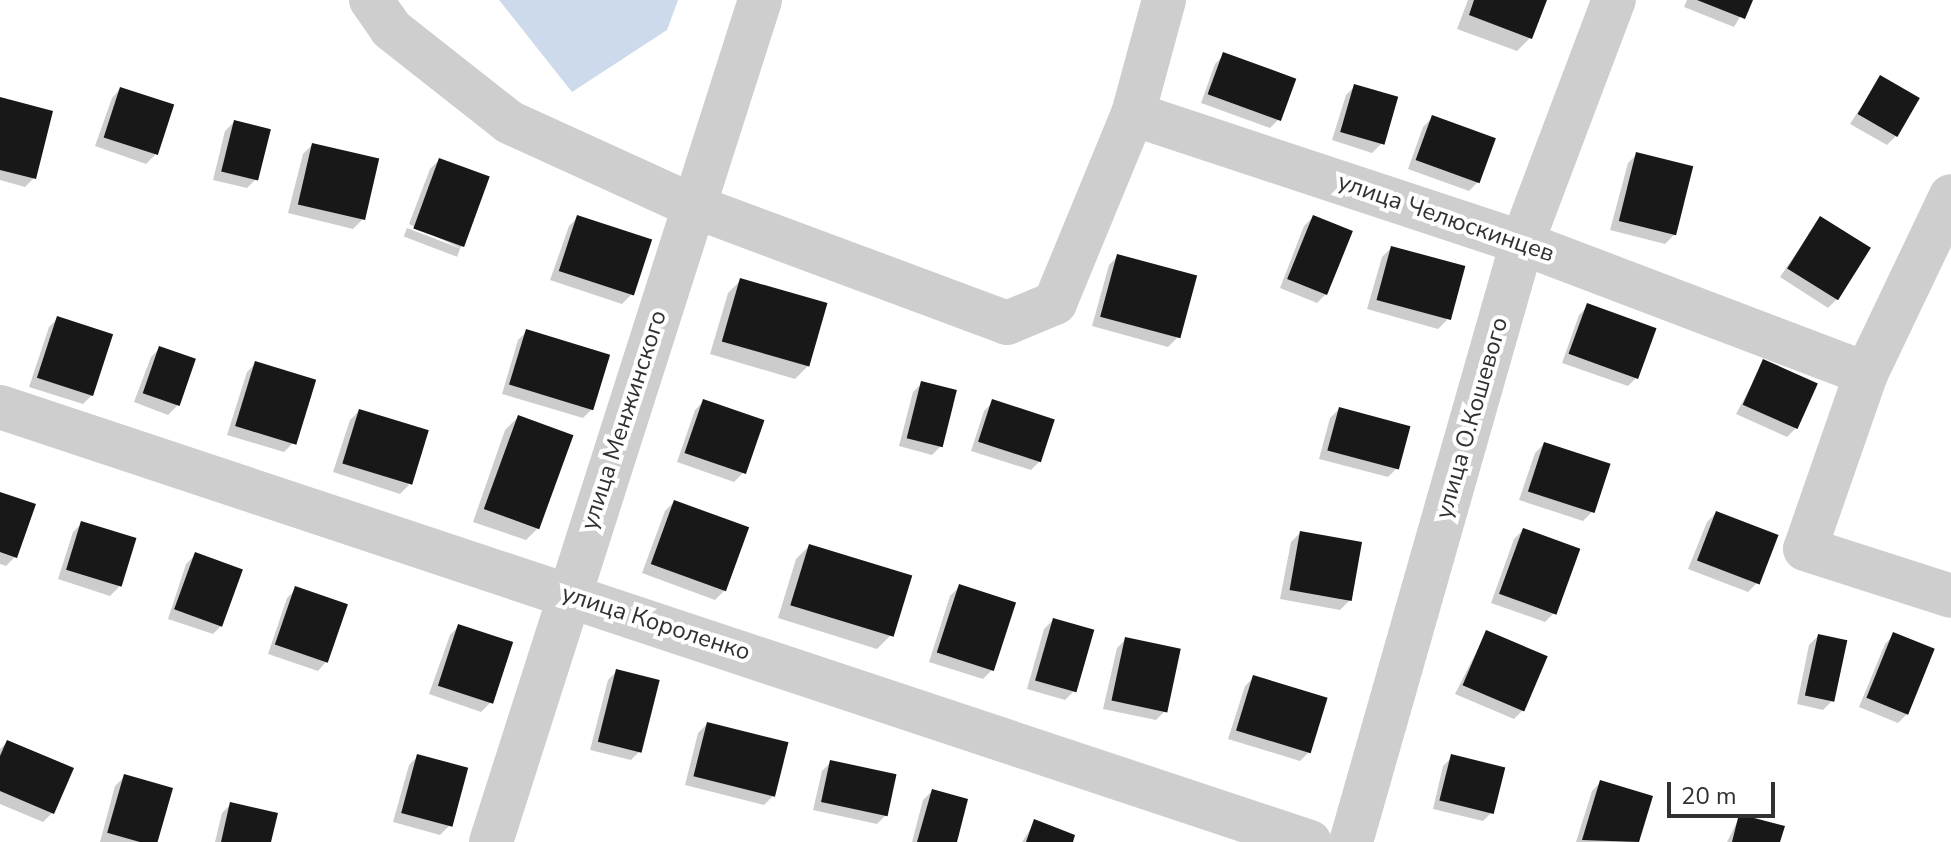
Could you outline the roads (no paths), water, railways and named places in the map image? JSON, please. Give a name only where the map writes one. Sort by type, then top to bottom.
[{"type":"street","points":[[371,0],[391,29],[509,122],[693,206],[1007,323],[1055,303],[1133,114],[1164,0]]},
{"type":"street","name":"улица Менжинского","points":[[491,842],[568,593],[760,0]]},
{"type":"street","name":"улица О.Кошевого","points":[[1351,842],[1522,243],[1614,0]]},
{"type":"street","name":"улица Челюскинцев","points":[[1133,114],[1522,243],[1866,374]]},
{"type":"street","points":[[1951,196],[1866,374],[1805,549],[1951,596]]},
{"type":"street","name":"улица Короленко","points":[[0,407],[568,593],[1310,842]]},
{"type":"water","points":[[499,0],[678,0],[667,30],[572,92]]}]
